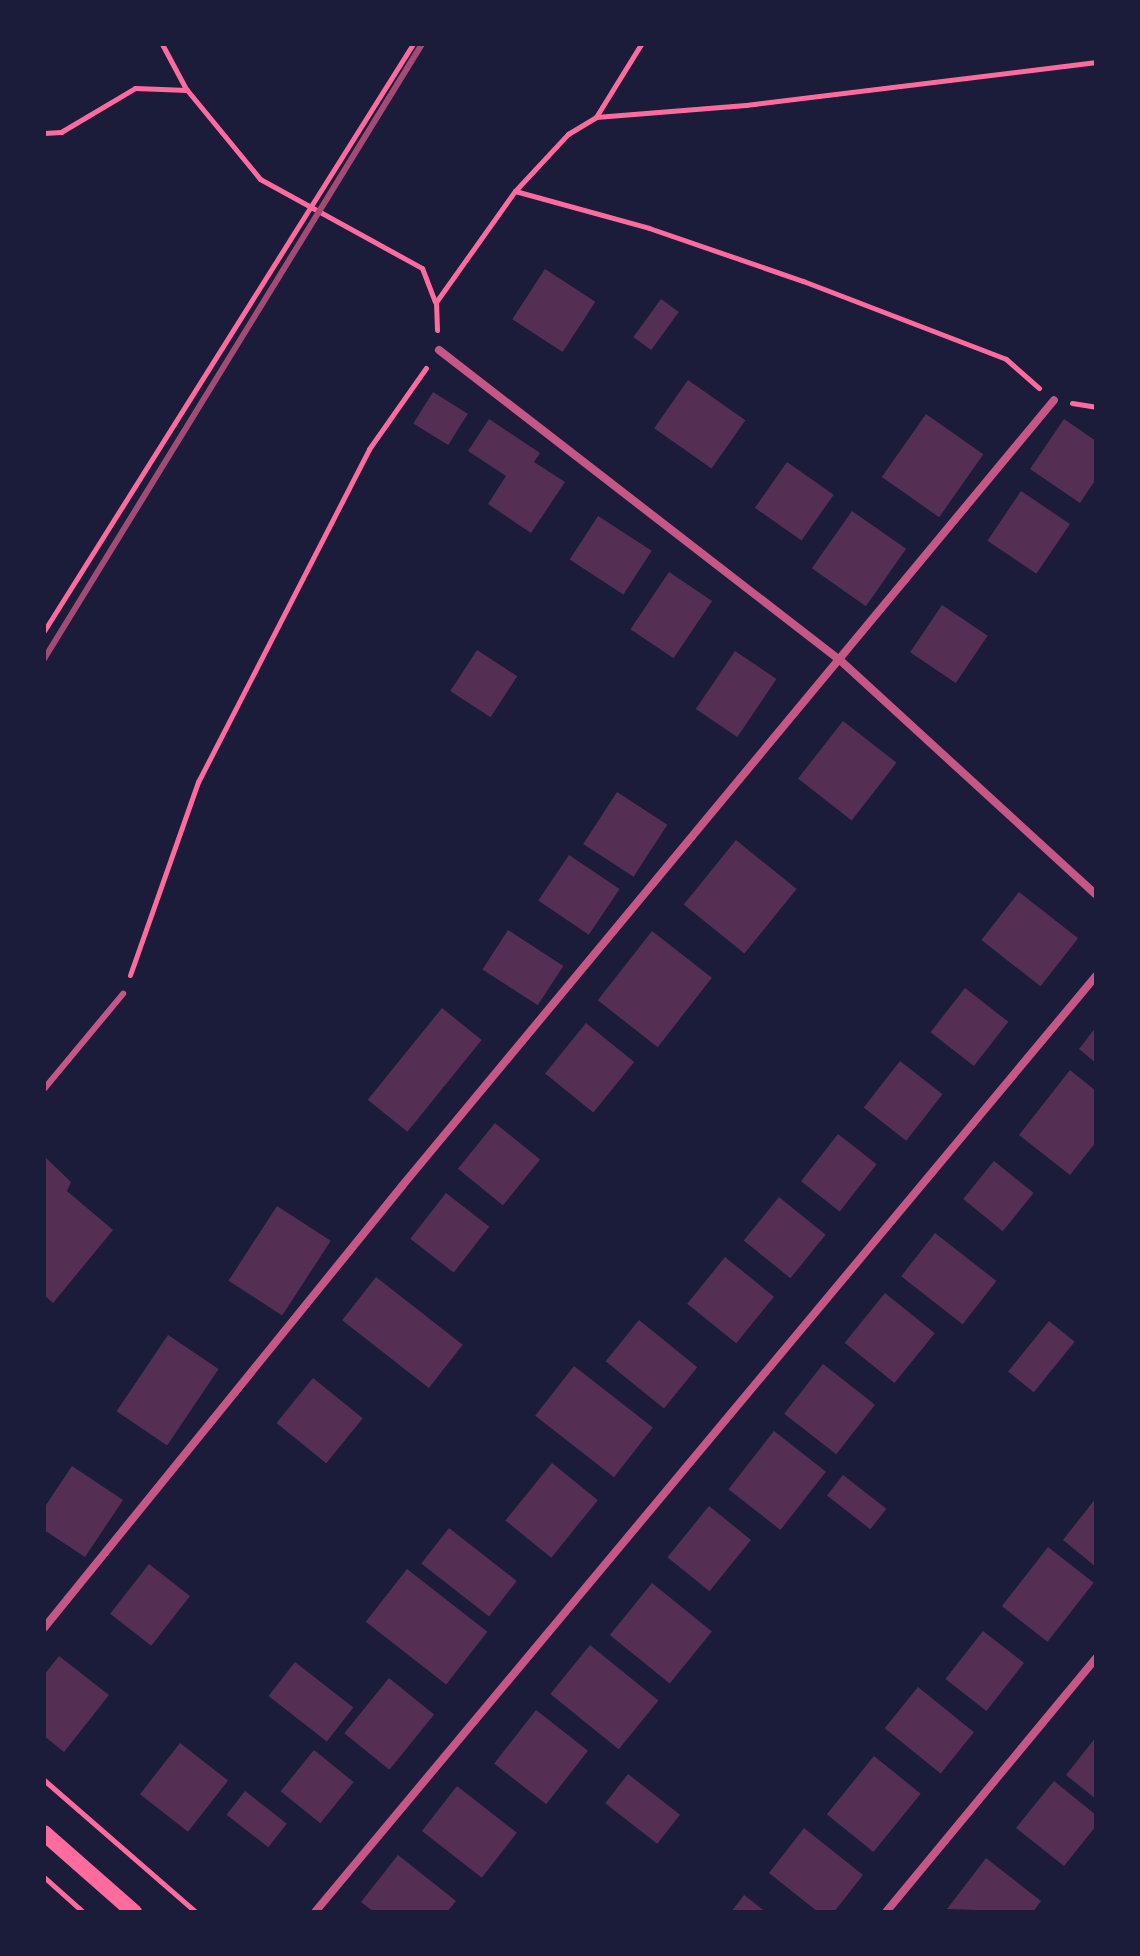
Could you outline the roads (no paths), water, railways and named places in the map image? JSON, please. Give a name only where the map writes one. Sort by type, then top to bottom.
[{"type":"main road","points":[[44,1833],[134,1912]]},
{"type":"street","points":[[439,350],[841,661],[1096,895]]},
{"type":"street","points":[[44,1628],[402,1186],[841,661],[1054,400]]},
{"type":"street","points":[[315,1912],[1096,976]]},
{"type":"street","points":[[886,1912],[1096,1658]]},
{"type":"lane","points":[[44,1089],[123,994]]},
{"type":"railway","points":[[44,659],[422,44]]}]
